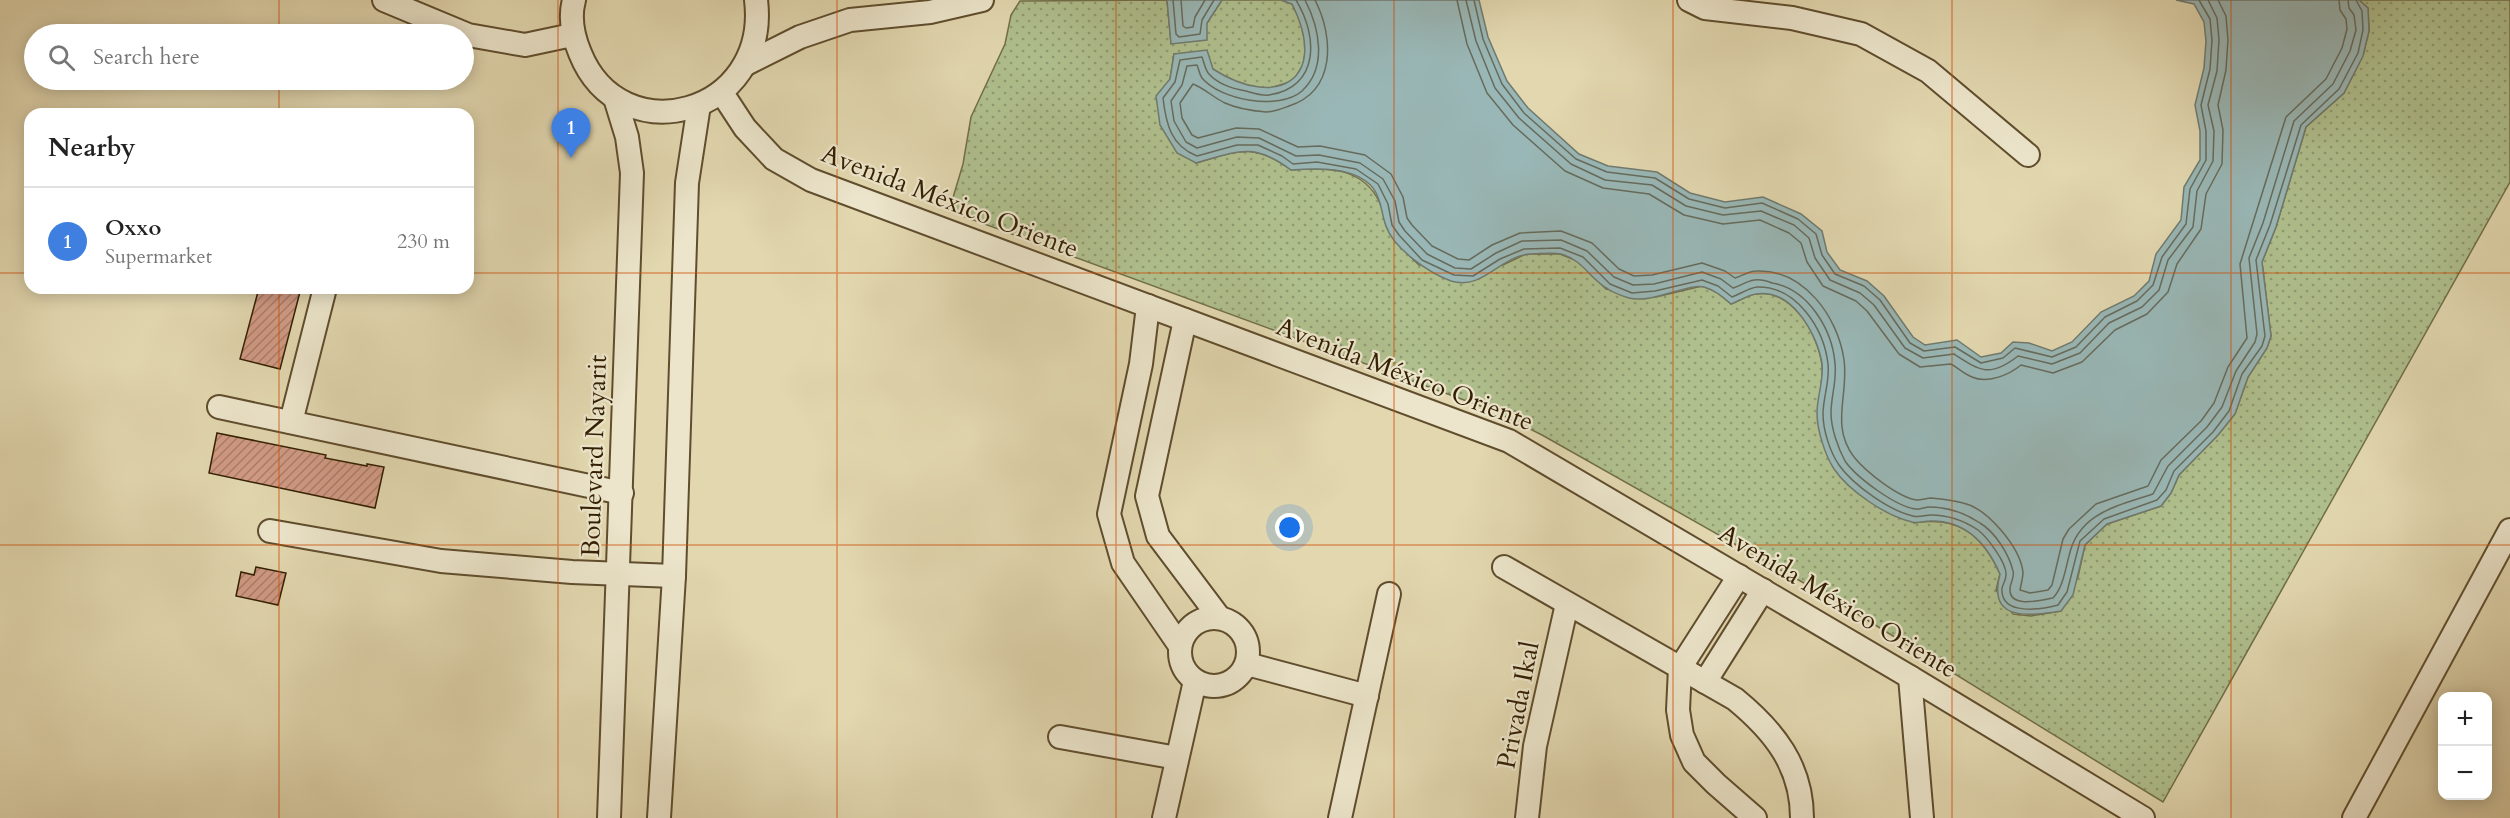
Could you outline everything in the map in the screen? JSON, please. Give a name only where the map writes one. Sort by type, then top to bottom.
[{"type":"street","points":[[384,0],[442,24]]},
{"type":"street","points":[[574,0],[572,34],[587,71],[615,98],[642,110],[671,112],[699,105],[722,93],[746,64],[755,42],[758,19],[756,0]]},
{"type":"street","points":[[746,64],[800,37],[850,20],[930,12],[982,0]]},
{"type":"street","points":[[1689,0],[1705,8],[1792,18],[1861,34],[1928,70],[2028,155]]},
{"type":"street","points":[[474,36],[525,45],[572,34]]},
{"type":"street","name":"Avenida México Oriente","points":[[722,93],[745,128],[774,159],[811,180],[1509,441],[1910,676],[2143,818]]},
{"type":"street","name":"Boulevard Nayarit","points":[[609,818],[632,173],[627,137],[615,98]]},
{"type":"street","points":[[659,818],[674,576],[687,183],[699,105]]},
{"type":"street","points":[[291,422],[323,294]]},
{"type":"street","points":[[1148,306],[1141,364],[1109,514],[1123,563],[1179,646],[1182,666],[1195,681],[1215,687],[1234,680],[1247,664],[1248,643],[1238,626],[1219,617],[1158,536],[1147,496],[1185,320]]},
{"type":"street","points":[[219,407],[622,492]]},
{"type":"street","points":[[2354,818],[2510,530]]},
{"type":"street","points":[[270,531],[441,561],[572,572],[674,576]]},
{"type":"street","points":[[1504,567],[1735,699],[1763,722],[1793,769],[1802,806],[1802,818]]},
{"type":"street","points":[[1739,576],[1680,668],[1679,718],[1682,735],[1694,762],[1755,818]]},
{"type":"street","points":[[1706,682],[1763,590]]},
{"type":"street","points":[[1340,818],[1389,594]]},
{"type":"street","name":"Privada Ikal","points":[[1527,818],[1535,746],[1567,604]]},
{"type":"street","points":[[1179,646],[1187,629],[1202,619],[1219,617]]},
{"type":"street","points":[[1247,664],[1367,696]]},
{"type":"street","points":[[1910,676],[1922,818]]},
{"type":"street","points":[[1164,818],[1195,681]]},
{"type":"street","points":[[1060,737],[1178,758]]},
{"type":"green space","points":[[1167,0],[1171,43],[1207,23],[1222,0],[1281,0],[1292,4],[1301,22],[1306,47],[1303,65],[1293,81],[1267,89],[1234,83],[1213,69],[1174,54],[1170,79],[1196,163],[1223,155],[1255,152],[1278,161],[1291,170],[1331,170],[1354,176],[1373,191],[1382,206],[1386,227],[1419,265],[1503,265],[1526,254],[1560,254],[1580,262],[1606,289],[1656,297],[1702,286],[1715,291],[1731,304],[1756,294],[1769,294],[1792,306],[1809,328],[1820,353],[1822,382],[1818,422],[1820,433],[1914,523],[1944,522],[1967,531],[1977,538],[2000,574],[1996,590],[2013,614],[2031,616],[2061,611],[2078,577],[2085,545],[2107,524],[2161,506],[2171,493],[2179,475],[2235,414],[2248,377],[2267,348],[2271,336],[2262,262],[2276,227],[2306,127],[2344,93],[2363,55],[2369,31],[2368,8],[2359,0],[2510,0],[2510,182],[2163,802],[1841,604],[1542,435],[1494,411],[949,211],[963,164],[971,117],[1005,44],[1011,15],[1020,1]]},
{"type":"water","points":[[1167,0],[1222,0],[1207,23],[1207,40],[1171,44]]},
{"type":"water","points":[[1281,0],[1479,0],[1488,37],[1507,81],[1528,108],[1579,154],[1608,166],[1657,172],[1690,193],[1725,202],[1763,197],[1801,214],[1822,231],[1827,252],[1840,270],[1867,281],[1884,296],[1913,337],[1925,345],[1957,340],[1981,357],[2001,353],[2013,342],[2029,343],[2052,351],[2072,342],[2101,312],[2134,296],[2149,281],[2156,254],[2181,220],[2184,187],[2200,160],[2200,131],[2195,105],[2204,68],[2206,41],[2204,22],[2194,4],[2176,0],[2359,0],[2368,8],[2369,31],[2363,56],[2344,93],[2306,127],[2276,227],[2262,262],[2271,336],[2267,348],[2248,377],[2235,414],[2179,475],[2171,493],[2161,506],[2107,524],[2085,545],[2073,595],[2061,611],[2024,614],[2005,608],[2000,601],[1998,590],[2000,574],[1995,563],[1982,544],[1965,529],[1943,522],[1914,523],[1891,514],[1858,494],[1834,469],[1822,442],[1817,420],[1822,370],[1819,351],[1801,315],[1781,298],[1769,294],[1756,294],[1731,304],[1712,290],[1697,287],[1648,298],[1629,298],[1602,285],[1569,257],[1554,253],[1519,256],[1473,281],[1462,283],[1451,281],[1423,266],[1396,243],[1386,226],[1376,193],[1365,181],[1356,176],[1335,170],[1291,170],[1278,161],[1256,152],[1245,151],[1223,155],[1196,163],[1177,153],[1160,125],[1156,96],[1170,79],[1174,54],[1207,50],[1213,69],[1236,81],[1258,87],[1276,86],[1291,80],[1301,69],[1305,52],[1302,30],[1292,4]]},
{"type":"building","points":[[257,294],[299,294],[280,369],[240,359]]},
{"type":"building","points":[[217,433],[326,455],[325,458],[384,467],[375,508],[209,473]]},
{"type":"building","points":[[256,567],[286,573],[278,605],[236,596],[241,572],[254,575]]},
{"type":"place","name":"Oxxo","points":[[571,158]]}]
